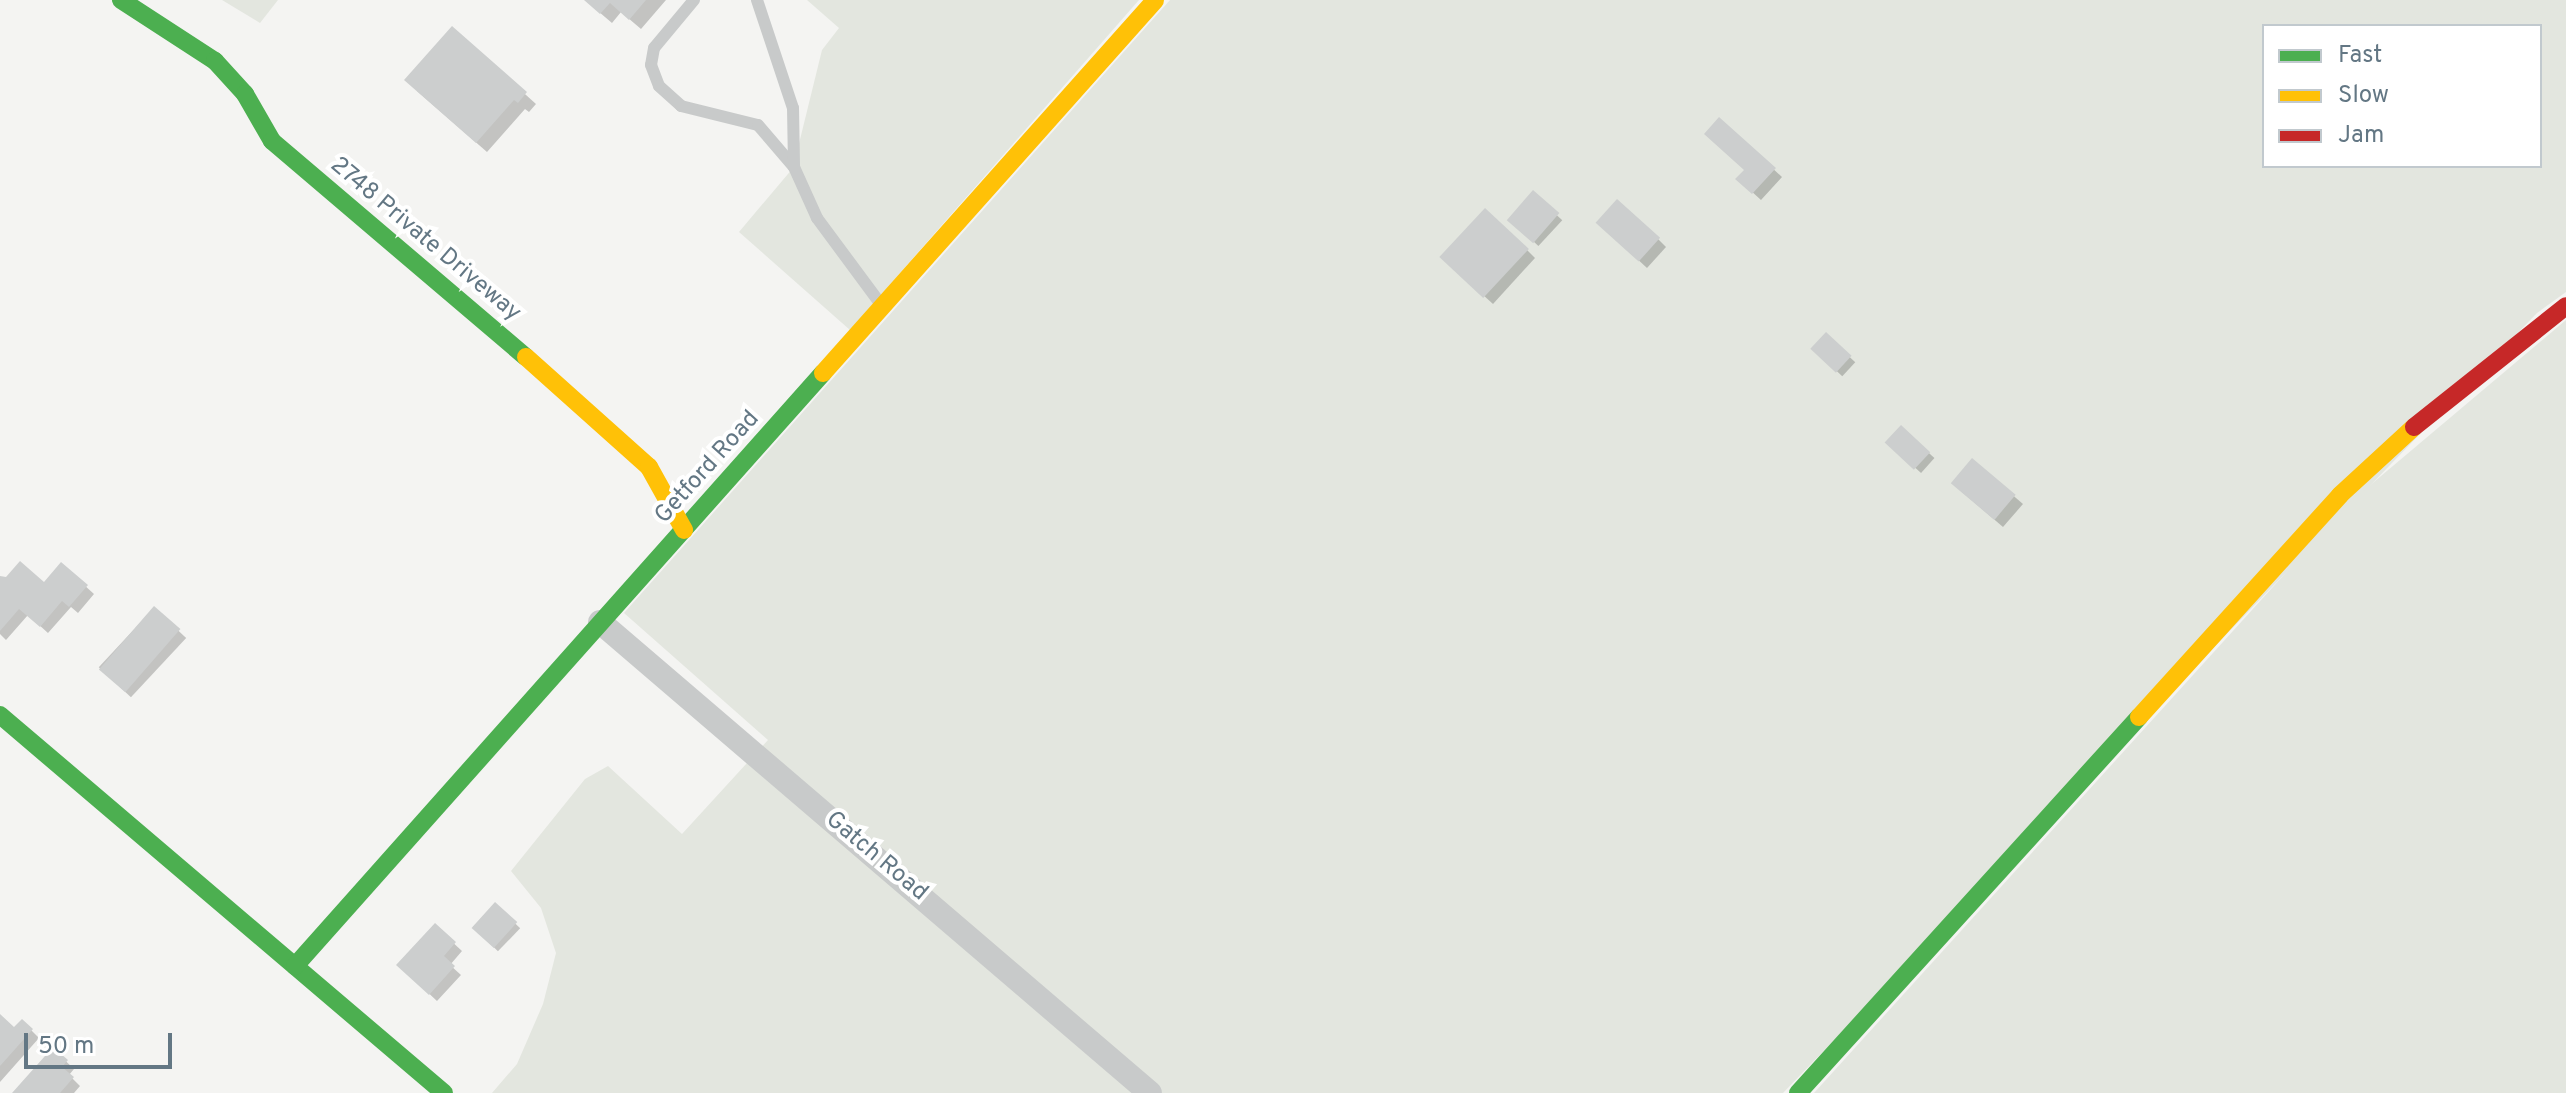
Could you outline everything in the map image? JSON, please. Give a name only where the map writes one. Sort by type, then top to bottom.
[{"type":"street","name":"2748 Private Driveway","points":[[121,0],[215,61],[245,94],[272,141],[610,429],[649,467],[684,530]]},
{"type":"street","name":"Getford Road","points":[[295,966],[600,622],[884,309],[1155,0]]},
{"type":"street","points":[[1798,1093],[2340,495],[2441,403],[2566,306]]},
{"type":"street","name":"Gatch Road","points":[[600,622],[1150,1093]]},
{"type":"street","points":[[0,715],[444,1093]]},
{"type":"lane","points":[[694,0],[654,48],[651,65],[659,86],[681,106],[758,125],[794,167],[817,218],[884,309]]},
{"type":"lane","points":[[757,0],[793,108],[794,167]]},
{"type":"shaded area","points":[[222,0],[278,0],[260,23]]},
{"type":"shaded area","points":[[807,0],[1139,0],[850,330],[739,232],[793,168],[822,50],[839,28]]},
{"type":"shaded area","points":[[1170,0],[2566,0],[2566,292],[2537,313],[1783,1093],[492,1093],[517,1064],[543,1004],[556,953],[541,908],[511,871],[585,779],[608,766],[682,834],[768,740],[624,613]]},
{"type":"shaded area","points":[[2566,320],[2566,1093],[1814,1093],[2349,503]]},
{"type":"building","points":[[584,0],[646,0],[629,20],[610,3],[600,14]]},
{"type":"building","points":[[452,26],[527,92],[518,103],[514,100],[476,143],[404,80]]},
{"type":"building","points":[[1719,117],[1776,168],[1752,194],[1735,179],[1744,170],[1704,134]]},
{"type":"building","points":[[1533,190],[1559,213],[1533,243],[1507,220]]},
{"type":"building","points":[[1617,199],[1660,238],[1639,262],[1596,223]]},
{"type":"building","points":[[1485,208],[1529,249],[1483,298],[1439,257]]},
{"type":"building","points":[[1826,332],[1852,356],[1836,373],[1810,349]]},
{"type":"building","points":[[1901,425],[1930,452],[1914,470],[1885,443]]},
{"type":"building","points":[[1972,458],[2016,495],[1994,520],[1951,483]]},
{"type":"building","points":[[20,561],[44,582],[61,562],[88,585],[69,607],[62,601],[40,627],[19,609],[0,631],[0,576],[6,577]]},
{"type":"building","points":[[154,606],[180,629],[125,692],[99,669]]},
{"type":"building","points":[[495,902],[517,922],[494,948],[472,928]]},
{"type":"building","points":[[435,923],[456,942],[444,956],[455,966],[429,995],[396,965]]},
{"type":"building","points":[[0,1014],[14,1027],[22,1019],[33,1029],[0,1066]]},
{"type":"building","points":[[53,1047],[68,1060],[62,1067],[74,1077],[60,1093],[12,1093]]},
{"type":"traffic: fast","points":[[121,0],[215,61],[245,94],[272,141],[526,357]]},
{"type":"traffic: fast","points":[[295,966],[823,373]]},
{"type":"traffic: fast","points":[[0,715],[444,1093]]},
{"type":"traffic: fast","points":[[1798,1093],[2139,717]]},
{"type":"traffic: slow","points":[[823,373],[1155,0]]},
{"type":"traffic: slow","points":[[526,357],[649,467],[684,530]]},
{"type":"traffic: slow","points":[[2139,717],[2340,495],[2414,427]]},
{"type":"traffic: jam","points":[[2414,427],[2566,306]]}]
